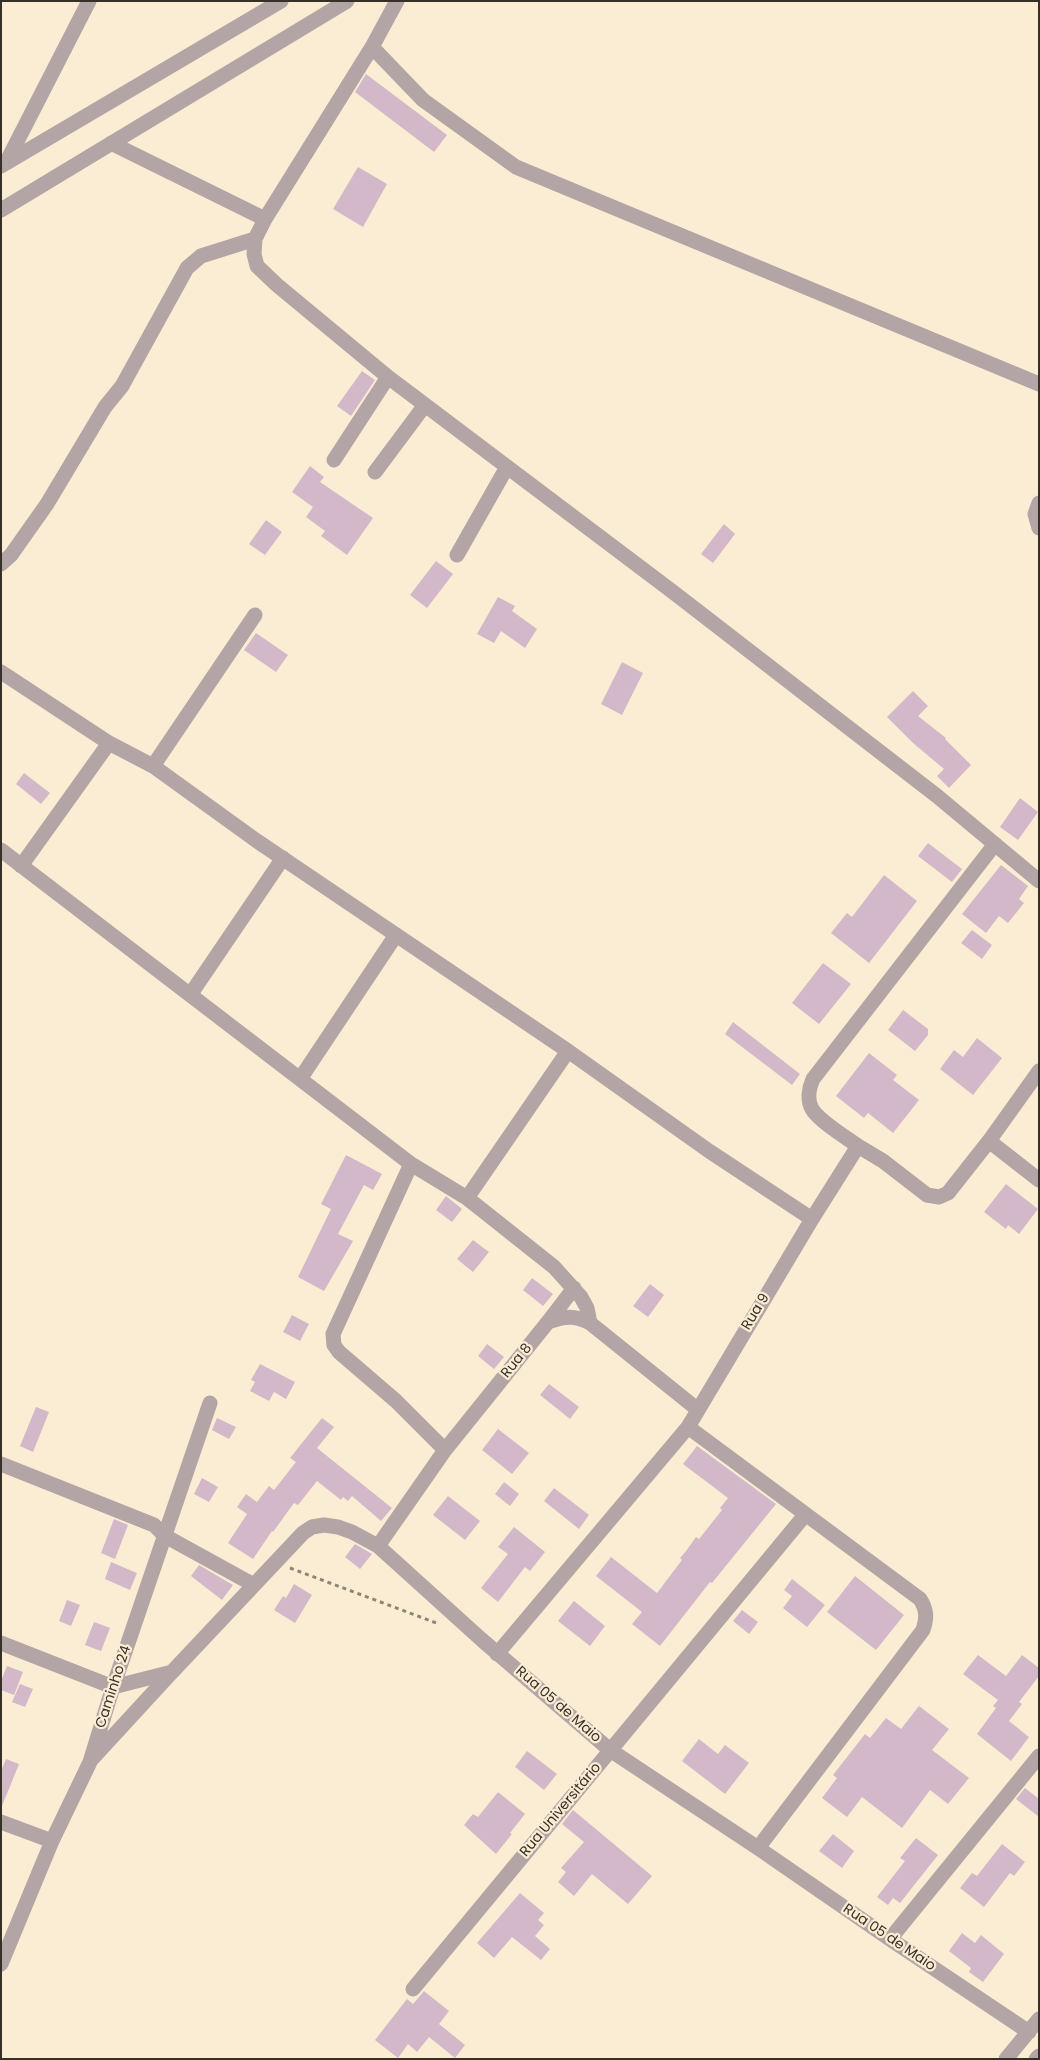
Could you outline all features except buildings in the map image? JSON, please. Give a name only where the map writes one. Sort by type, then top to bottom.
[{"type":"street","points":[[3,165],[89,1]]},
{"type":"street","points":[[3,165],[281,1]]},
{"type":"street","points":[[1,210],[348,1]]},
{"type":"street","points":[[397,1],[372,48],[265,219],[255,239],[254,254],[257,266],[264,274],[388,377],[673,592],[995,844],[1039,881]]},
{"type":"street","points":[[372,48],[423,100],[516,168],[1039,384]]},
{"type":"street","points":[[112,143],[265,219]]},
{"type":"street","points":[[1,564],[11,555],[47,504],[105,407],[122,386],[187,268],[202,256],[255,239]]},
{"type":"street","points":[[334,460],[388,377]]},
{"type":"street","points":[[375,472],[425,405]]},
{"type":"street","points":[[457,555],[507,466]]},
{"type":"street","points":[[1039,503],[1035,514],[1039,528]]},
{"type":"street","points":[[153,766],[255,614]]},
{"type":"street","points":[[1,672],[109,743],[153,766],[283,858],[568,1050],[709,1150],[812,1219]]},
{"type":"street","points":[[21,866],[109,743]]},
{"type":"street","points":[[995,844],[813,1079],[809,1088],[809,1099],[812,1110],[834,1129],[858,1146],[884,1160],[927,1195],[939,1196],[948,1193],[989,1141],[1039,1071]]},
{"type":"street","points":[[1,850],[411,1164],[467,1198],[554,1267],[574,1288],[587,1308],[590,1323]]},
{"type":"street","points":[[190,995],[283,858]]},
{"type":"street","points":[[300,1079],[396,934]]},
{"type":"street","points":[[467,1198],[568,1050]]},
{"type":"street","points":[[989,1141],[1039,1180]]},
{"type":"street","name":"Rua 9","points":[[498,1654],[688,1426],[858,1146]]},
{"type":"street","points":[[411,1164],[333,1334],[332,1340],[339,1352],[396,1401],[445,1450]]},
{"type":"street","name":"Rua 8","points":[[378,1546],[445,1450],[574,1288]]},
{"type":"street","points":[[548,1322],[570,1316],[590,1323],[697,1409]]},
{"type":"street","name":"Caminho 24","points":[[1,1964],[52,1841],[90,1762],[113,1687],[210,1402]]},
{"type":"street","points":[[688,1426],[920,1599],[925,1607],[926,1620],[924,1630],[758,1848]]},
{"type":"street","points":[[1,1464],[154,1525],[165,1536],[254,1585]]},
{"type":"street","name":"Rua Universitário","points":[[413,1989],[805,1515]]},
{"type":"street","name":"Rua 05 de Maio","points":[[90,1762],[302,1533],[312,1527],[324,1525],[352,1532],[378,1546],[498,1654],[610,1750],[758,1848],[1028,2032]]},
{"type":"street","points":[[1,1643],[113,1687],[172,1672]]},
{"type":"street","points":[[890,1939],[1039,1756]]},
{"type":"street","points":[[1,1822],[52,1841]]},
{"type":"street","points":[[1006,2059],[1039,2019]]},
{"type":"street","points":[[1036,2059],[1039,2056]]},
{"type":"path","points":[[275,1562],[440,1624]]}]
